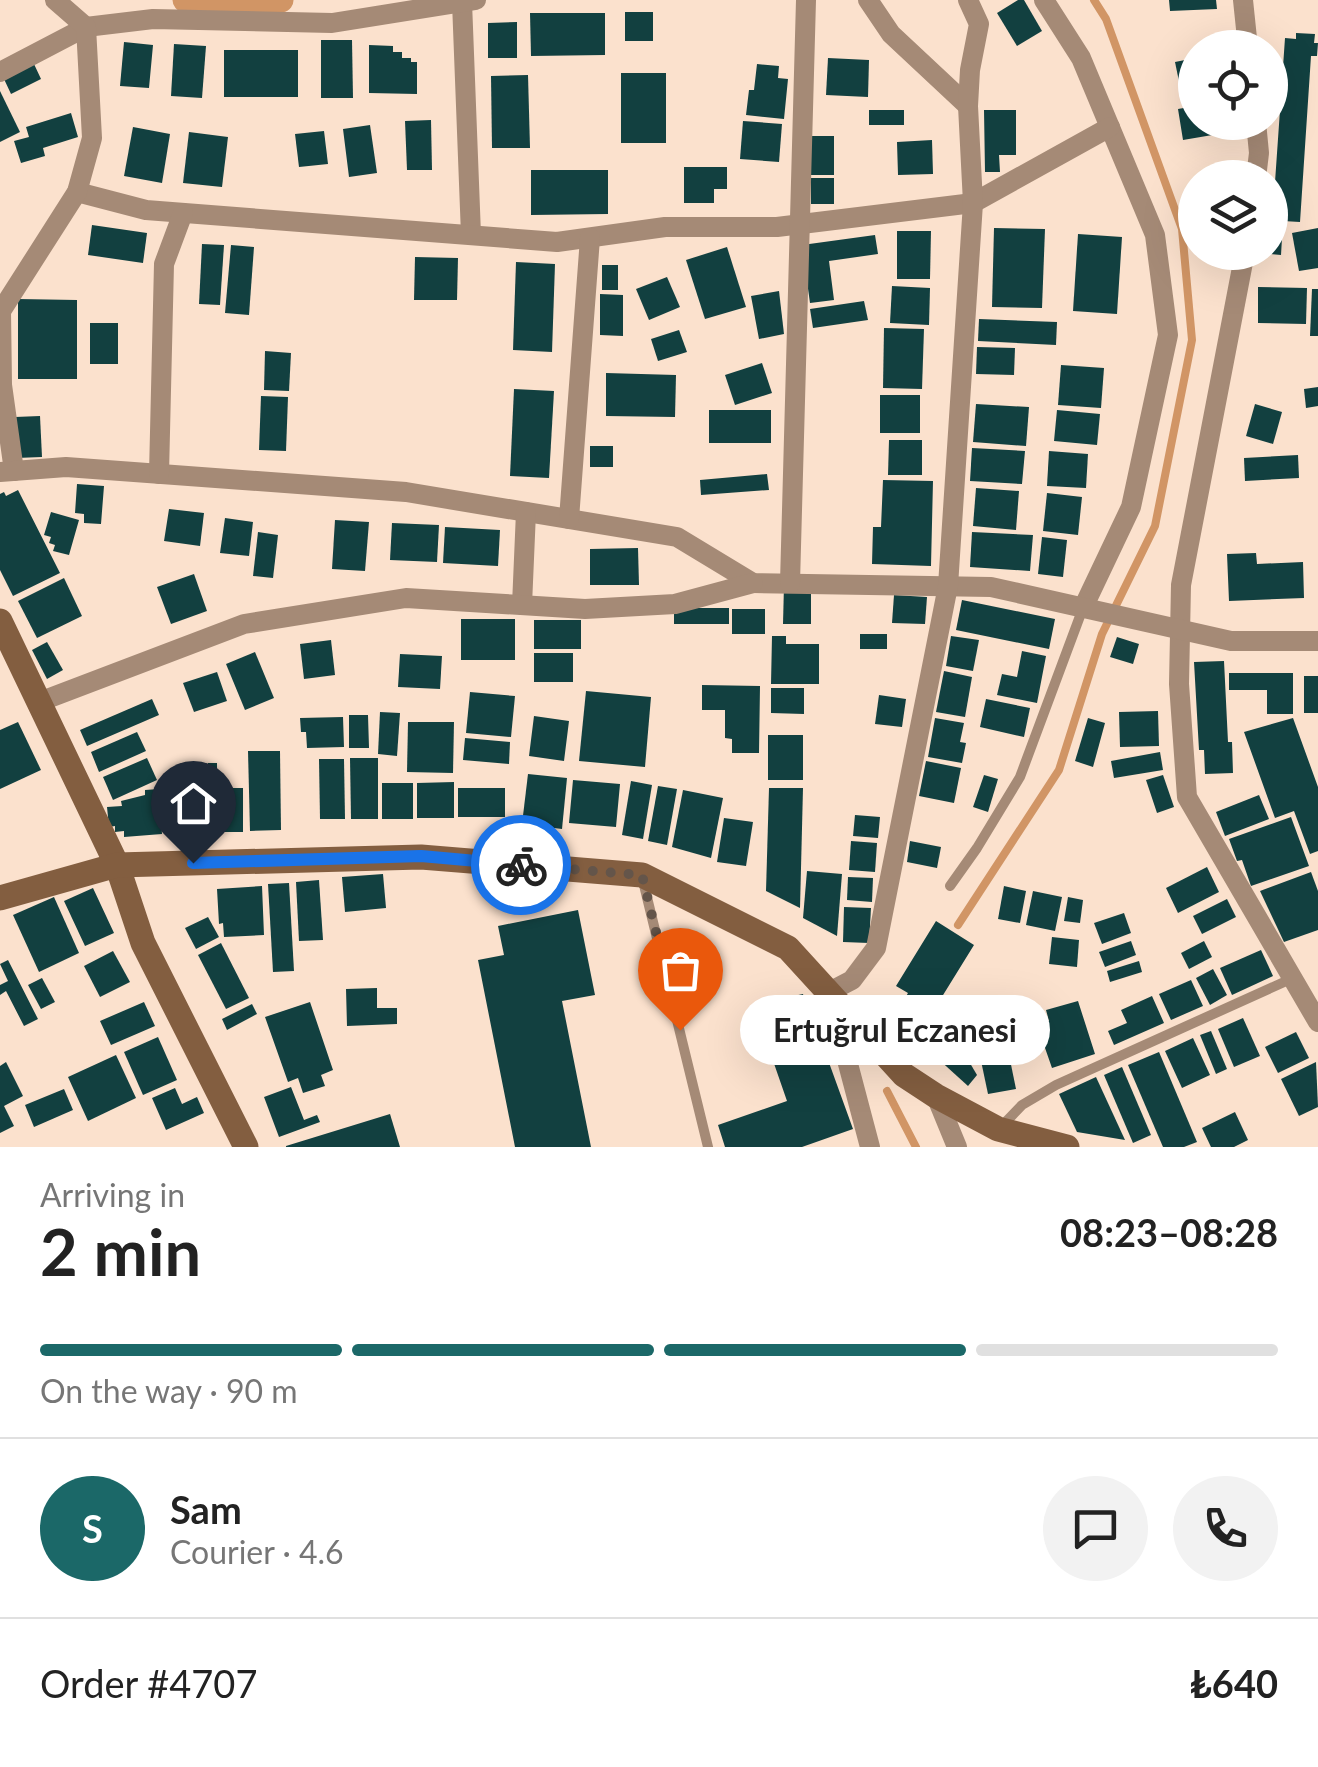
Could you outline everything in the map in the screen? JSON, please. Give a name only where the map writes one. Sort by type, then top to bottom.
[{"type":"main road","points":[[0,621],[117,865],[142,943],[246,1147]]},
{"type":"main road","points":[[0,898],[117,865],[421,856],[642,875],[788,948],[904,1075],[936,1096],[998,1129],[1067,1147]]},
{"type":"street","points":[[54,0],[86,27],[92,138],[77,192],[1,310],[7,471],[66,466],[406,492],[677,537],[753,583]]},
{"type":"street","points":[[790,583],[806,0]]},
{"type":"street","points":[[868,0],[890,34],[968,106]]},
{"type":"street","points":[[867,1146],[829,992],[852,980],[876,948],[948,586],[973,203],[968,106],[979,24],[968,0]]},
{"type":"street","points":[[1044,0],[1080,58],[1155,234],[1168,335],[1131,507],[1086,609]]},
{"type":"street","points":[[1243,0],[1246,30]]},
{"type":"street","points":[[0,72],[86,27],[153,19],[332,23],[469,1],[471,236]]},
{"type":"street","points":[[77,192],[146,210],[557,242],[665,227],[798,225],[973,203],[1110,127]]},
{"type":"street","points":[[158,474],[164,264],[183,213]]},
{"type":"street","points":[[569,519],[590,238]]},
{"type":"street","points":[[1242,270],[1181,585],[1179,684],[1187,797],[1318,1022]]},
{"type":"street","points":[[522,605],[526,512]]},
{"type":"street","points":[[39,702],[244,624],[406,598],[585,609],[675,604],[753,583],[991,587],[1232,641],[1318,641]]},
{"type":"street","points":[[936,1096],[957,1147]]},
{"type":"lane","points":[[950,886],[978,848],[1020,777],[1086,609]]},
{"type":"lane","points":[[642,875],[708,1147]]},
{"type":"lane","points":[[998,1129],[1022,1105],[1056,1084],[1293,978]]},
{"type":"building","points":[[1024,0],[1042,31],[1017,46],[997,13]]},
{"type":"building","points":[[1169,0],[1216,0],[1217,9],[1170,11]]},
{"type":"building","points":[[625,12],[653,12],[653,41],[625,41]]},
{"type":"building","points":[[530,13],[605,13],[605,55],[531,56]]},
{"type":"building","points":[[517,22],[517,58],[488,58],[488,23]]},
{"type":"building","points":[[1296,33],[1315,34],[1314,43],[1318,43],[1317,56],[1311,56],[1300,222],[1288,221],[1288,160],[1277,160],[1278,140],[1288,140],[1288,38],[1296,39]]},
{"type":"building","points":[[321,40],[352,40],[353,98],[321,98]]},
{"type":"building","points":[[124,42],[153,45],[149,88],[120,86]]},
{"type":"building","points":[[174,44],[206,46],[202,98],[171,96]]},
{"type":"building","points":[[369,45],[393,46],[393,52],[402,52],[402,58],[417,62],[417,94],[369,93]]},
{"type":"building","points":[[224,50],[298,50],[298,97],[224,97]]},
{"type":"building","points":[[828,58],[869,60],[868,97],[826,95]]},
{"type":"building","points":[[34,64],[41,79],[11,94],[4,79]]},
{"type":"building","points":[[757,64],[779,66],[778,78],[788,79],[784,119],[746,115]]},
{"type":"building","points":[[621,73],[666,73],[666,143],[621,143]]},
{"type":"building","points":[[528,75],[530,148],[492,148],[491,76]]},
{"type":"building","points":[[0,91],[20,132],[0,142]]},
{"type":"building","points":[[869,110],[904,110],[904,125],[869,125]]},
{"type":"building","points":[[984,110],[1016,110],[1016,155],[999,155],[1000,172],[985,172]]},
{"type":"building","points":[[71,113],[78,137],[43,148],[45,156],[21,163],[14,141],[29,137],[26,127]]},
{"type":"building","points":[[431,120],[432,170],[407,170],[405,121]]},
{"type":"building","points":[[743,121],[782,124],[779,162],[740,159]]},
{"type":"building","points":[[370,125],[377,173],[349,177],[343,129]]},
{"type":"building","points":[[133,127],[170,134],[162,183],[124,176]]},
{"type":"building","points":[[324,131],[328,164],[299,167],[295,134]]},
{"type":"building","points":[[189,132],[228,137],[222,187],[183,183]]},
{"type":"building","points":[[811,136],[834,136],[834,175],[811,175]]},
{"type":"building","points":[[932,140],[933,174],[898,175],[897,142]]},
{"type":"building","points":[[684,167],[727,167],[727,189],[714,189],[714,203],[684,203]]},
{"type":"building","points":[[531,170],[608,170],[608,214],[531,215]]},
{"type":"building","points":[[811,178],[834,178],[834,204],[811,204]]},
{"type":"building","points":[[92,225],[147,233],[143,263],[88,255]]},
{"type":"building","points":[[994,228],[1045,229],[1042,308],[992,307]]},
{"type":"building","points":[[1318,228],[1318,268],[1299,271],[1292,233]]},
{"type":"building","points":[[897,231],[931,231],[930,279],[897,279]]},
{"type":"building","points":[[1078,234],[1122,237],[1117,314],[1073,311]]},
{"type":"building","points":[[875,235],[878,254],[829,261],[834,300],[810,303],[802,245]]},
{"type":"building","points":[[202,244],[224,245],[220,305],[199,304]]},
{"type":"building","points":[[231,245],[254,247],[249,315],[225,313]]},
{"type":"building","points":[[727,247],[746,307],[705,319],[686,260]]},
{"type":"building","points":[[415,257],[458,258],[457,300],[414,300]]},
{"type":"building","points":[[516,262],[555,264],[552,352],[513,350]]},
{"type":"building","points":[[602,265],[618,265],[618,290],[602,290]]},
{"type":"building","points":[[667,277],[680,307],[649,320],[636,289]]},
{"type":"building","points":[[892,286],[930,288],[929,325],[890,323]]},
{"type":"building","points":[[1258,287],[1307,288],[1306,324],[1258,323]]},
{"type":"building","points":[[1312,289],[1318,289],[1318,336],[1310,336]]},
{"type":"building","points":[[779,291],[784,334],[759,339],[751,296]]},
{"type":"building","points":[[600,294],[623,295],[623,336],[600,335]]},
{"type":"building","points":[[18,299],[77,300],[77,379],[18,379]]},
{"type":"building","points":[[864,301],[868,320],[813,328],[810,309]]},
{"type":"building","points":[[979,319],[1057,322],[1056,345],[978,341]]},
{"type":"building","points":[[90,323],[118,323],[118,364],[90,364]]},
{"type":"building","points":[[884,328],[924,329],[922,389],[883,388]]},
{"type":"building","points":[[679,330],[687,352],[658,361],[651,339]]},
{"type":"building","points":[[977,347],[1015,348],[1014,375],[976,374]]},
{"type":"building","points":[[265,351],[291,353],[289,391],[264,390]]},
{"type":"building","points":[[762,363],[772,393],[735,405],[725,375]]},
{"type":"building","points":[[1061,365],[1104,368],[1101,408],[1058,405]]},
{"type":"building","points":[[606,373],[676,375],[675,417],[606,416]]},
{"type":"building","points":[[1318,387],[1318,406],[1306,408],[1304,389]]},
{"type":"building","points":[[514,389],[554,391],[549,478],[510,476]]},
{"type":"building","points":[[880,395],[920,395],[920,433],[880,433]]},
{"type":"building","points":[[261,396],[288,397],[286,451],[259,450]]},
{"type":"building","points":[[976,404],[1029,407],[1026,446],[973,442]]},
{"type":"building","points":[[1255,404],[1282,412],[1273,444],[1246,436]]},
{"type":"building","points":[[709,410],[771,410],[771,443],[709,443]]},
{"type":"building","points":[[1057,410],[1100,414],[1097,445],[1054,441]]},
{"type":"building","points":[[40,416],[42,457],[16,458],[15,417]]},
{"type":"building","points":[[889,440],[922,440],[922,475],[888,475]]},
{"type":"building","points":[[590,446],[613,446],[613,467],[590,467]]},
{"type":"building","points":[[972,448],[1025,451],[1022,484],[970,481]]},
{"type":"building","points":[[1049,451],[1088,454],[1086,488],[1047,486]]},
{"type":"building","points":[[1298,455],[1299,478],[1245,481],[1244,458]]},
{"type":"building","points":[[767,474],[769,490],[701,495],[700,480]]},
{"type":"building","points":[[883,480],[933,481],[931,566],[872,564],[873,527],[881,527]]},
{"type":"building","points":[[77,484],[104,486],[101,524],[84,523],[84,514],[75,513]]},
{"type":"building","points":[[976,488],[1019,491],[1016,530],[973,526]]},
{"type":"building","points":[[18,490],[60,573],[13,596],[0,570],[0,494],[4,492],[6,496]]},
{"type":"building","points":[[1047,493],[1082,497],[1078,535],[1043,531]]},
{"type":"building","points":[[169,509],[204,513],[200,546],[164,541]]},
{"type":"building","points":[[51,512],[79,520],[69,555],[53,551],[51,537],[44,535]]},
{"type":"building","points":[[225,518],[253,522],[249,556],[220,553]]},
{"type":"building","points":[[335,520],[369,522],[365,571],[332,569]]},
{"type":"building","points":[[392,523],[439,525],[437,562],[390,560]]},
{"type":"building","points":[[445,527],[500,530],[498,566],[443,563]]},
{"type":"building","points":[[258,532],[278,535],[273,578],[253,576]]},
{"type":"building","points":[[972,532],[1033,535],[1030,571],[970,567]]},
{"type":"building","points":[[1042,537],[1067,540],[1063,577],[1038,574]]},
{"type":"building","points":[[638,548],[639,585],[590,585],[590,549]]},
{"type":"building","points":[[1256,553],[1257,564],[1303,562],[1304,598],[1229,601],[1227,554]]},
{"type":"building","points":[[194,574],[207,611],[171,624],[157,587]]},
{"type":"building","points":[[64,578],[82,616],[37,638],[18,601]]},
{"type":"building","points":[[784,585],[811,585],[811,624],[783,624]]},
{"type":"building","points":[[894,595],[927,597],[925,624],[892,623]]},
{"type":"building","points":[[962,600],[1055,619],[1049,649],[956,630]]},
{"type":"building","points":[[674,608],[729,608],[729,624],[674,624]]},
{"type":"building","points":[[732,609],[765,609],[765,634],[732,634]]},
{"type":"building","points":[[461,619],[515,619],[515,660],[461,660]]},
{"type":"building","points":[[534,620],[581,620],[581,649],[534,649]]},
{"type":"building","points":[[860,634],[887,634],[887,649],[860,649]]},
{"type":"building","points":[[772,636],[786,636],[786,644],[819,644],[819,684],[771,684]]},
{"type":"building","points":[[951,636],[979,640],[973,671],[946,666]]},
{"type":"building","points":[[1117,637],[1139,644],[1133,664],[1110,657]]},
{"type":"building","points":[[331,640],[335,675],[304,679],[300,644]]},
{"type":"building","points":[[47,642],[63,670],[47,679],[32,650]]},
{"type":"building","points":[[1022,651],[1046,656],[1037,703],[997,695],[1002,674],[1017,677]]},
{"type":"building","points":[[255,652],[274,698],[245,710],[226,664]]},
{"type":"building","points":[[534,653],[573,653],[573,682],[534,682]]},
{"type":"building","points":[[400,654],[442,656],[440,689],[398,687]]},
{"type":"building","points":[[1224,661],[1233,773],[1205,774],[1204,750],[1199,750],[1194,662]]},
{"type":"building","points":[[944,671],[972,677],[965,717],[936,712]]},
{"type":"building","points":[[217,672],[227,701],[194,712],[183,683]]},
{"type":"building","points":[[1229,673],[1293,673],[1293,714],[1267,714],[1267,690],[1229,690]]},
{"type":"building","points":[[1304,676],[1318,676],[1318,713],[1304,713]]},
{"type":"building","points":[[702,685],[760,686],[759,753],[732,753],[732,739],[725,738],[725,710],[702,710]]},
{"type":"building","points":[[771,688],[804,688],[804,714],[771,713]]},
{"type":"building","points":[[586,691],[651,697],[645,767],[579,761]]},
{"type":"building","points":[[470,692],[515,696],[511,737],[466,733]]},
{"type":"building","points":[[879,695],[906,699],[902,727],[875,724]]},
{"type":"building","points":[[152,699],[159,715],[87,746],[80,730]]},
{"type":"building","points":[[986,699],[1030,708],[1024,737],[980,727]]},
{"type":"building","points":[[1158,711],[1159,746],[1120,747],[1119,712]]},
{"type":"building","points":[[380,712],[400,713],[397,756],[378,754]]},
{"type":"building","points":[[349,715],[368,715],[369,748],[349,748]]},
{"type":"building","points":[[534,716],[569,721],[564,761],[529,756]]},
{"type":"building","points":[[343,717],[344,747],[307,748],[300,718]]},
{"type":"building","points":[[935,718],[964,723],[960,742],[966,743],[962,763],[928,757]]},
{"type":"building","points":[[1088,718],[1105,723],[1093,767],[1075,761]]},
{"type":"building","points":[[1293,718],[1318,787],[1318,851],[1310,854],[1294,811],[1275,818],[1244,732]]},
{"type":"building","points":[[18,722],[41,770],[0,789],[0,730]]},
{"type":"building","points":[[408,722],[454,722],[453,773],[407,772]]},
{"type":"building","points":[[137,732],[146,751],[99,772],[91,752]]},
{"type":"building","points":[[768,735],[803,735],[803,780],[768,780]]},
{"type":"building","points":[[465,738],[510,742],[509,764],[463,760]]},
{"type":"building","points":[[248,751],[280,751],[281,830],[250,831]]},
{"type":"building","points":[[1160,752],[1163,770],[1114,778],[1111,761]]},
{"type":"building","points":[[147,758],[157,780],[113,800],[103,777]]},
{"type":"building","points":[[350,758],[378,758],[378,819],[351,819]]},
{"type":"building","points":[[319,759],[344,759],[345,819],[320,819]]},
{"type":"building","points":[[926,761],[961,768],[954,803],[919,796]]},
{"type":"building","points":[[208,763],[217,763],[217,788],[243,788],[243,832],[208,832]]},
{"type":"building","points":[[188,771],[198,771],[202,832],[170,834],[167,782],[189,776]]},
{"type":"building","points":[[528,774],[567,778],[562,829],[522,824]]},
{"type":"building","points":[[984,775],[998,779],[988,812],[973,807]]},
{"type":"building","points":[[1163,775],[1174,807],[1157,813],[1146,780]]},
{"type":"building","points":[[573,780],[620,784],[616,827],[569,823]]},
{"type":"building","points":[[631,781],[652,785],[643,839],[622,835]]},
{"type":"building","points":[[454,782],[454,818],[417,818],[417,783]]},
{"type":"building","points":[[382,783],[413,783],[413,819],[382,819]]},
{"type":"building","points":[[658,786],[677,789],[667,845],[648,841]]},
{"type":"building","points":[[458,788],[505,788],[505,817],[458,817]]},
{"type":"building","points":[[769,788],[803,788],[800,908],[766,891]]},
{"type":"building","points":[[159,789],[162,834],[124,837],[124,831],[115,832],[115,826],[109,827],[107,807],[122,806],[121,801],[145,795],[145,790]]},
{"type":"building","points":[[683,790],[723,798],[711,858],[672,847]]},
{"type":"building","points":[[1259,795],[1269,819],[1225,836],[1216,812]]},
{"type":"building","points":[[855,815],[880,817],[878,838],[853,836]]},
{"type":"building","points":[[1291,817],[1309,866],[1251,886],[1229,839]]},
{"type":"building","points":[[724,818],[753,822],[746,866],[717,862]]},
{"type":"building","points":[[851,841],[877,843],[875,872],[849,870]]},
{"type":"building","points":[[910,841],[941,847],[937,868],[907,862]]},
{"type":"building","points":[[1207,867],[1219,892],[1178,913],[1166,888]]},
{"type":"building","points":[[807,871],[842,874],[837,936],[803,918]]},
{"type":"building","points":[[1311,872],[1318,891],[1318,930],[1284,942],[1260,891]]},
{"type":"building","points":[[383,874],[386,908],[345,912],[342,877]]},
{"type":"building","points":[[848,877],[873,878],[872,902],[847,900]]},
{"type":"building","points":[[319,880],[323,940],[299,941],[296,882]]},
{"type":"building","points":[[289,883],[294,971],[273,972],[268,884]]},
{"type":"building","points":[[262,886],[264,935],[224,937],[223,923],[219,924],[217,889]]},
{"type":"building","points":[[1004,886],[1026,891],[1020,923],[998,919]]},
{"type":"building","points":[[93,888],[114,933],[85,946],[64,901]]},
{"type":"building","points":[[1033,891],[1062,897],[1055,931],[1026,925]]},
{"type":"building","points":[[54,897],[79,953],[39,972],[13,915]]},
{"type":"building","points":[[1068,897],[1083,900],[1080,923],[1064,921]]},
{"type":"building","points":[[1227,899],[1236,917],[1202,934],[1193,916]]},
{"type":"building","points":[[844,907],[871,908],[869,943],[843,942]]},
{"type":"building","points":[[578,910],[595,995],[562,1001],[591,1147],[515,1147],[478,960],[504,955],[498,926]]},
{"type":"building","points":[[1124,913],[1131,933],[1102,944],[1094,923]]},
{"type":"building","points":[[208,917],[219,937],[196,949],[185,928]]},
{"type":"building","points":[[936,921],[974,945],[927,1021],[901,1005],[908,993],[896,986]]},
{"type":"building","points":[[1052,937],[1079,940],[1077,967],[1049,964]]},
{"type":"building","points":[[1131,941],[1136,955],[1105,967],[1099,952]]},
{"type":"building","points":[[1204,941],[1212,957],[1189,969],[1181,953]]},
{"type":"building","points":[[221,943],[249,998],[226,1009],[198,955]]},
{"type":"building","points":[[1261,950],[1273,976],[1232,995],[1220,968]]},
{"type":"building","points":[[113,951],[130,982],[100,997],[84,966]]},
{"type":"building","points":[[8,960],[38,1019],[24,1026],[6,991],[0,995],[0,985],[8,981],[0,964]]},
{"type":"building","points":[[1139,961],[1142,972],[1110,982],[1107,971]]},
{"type":"building","points":[[1213,969],[1227,995],[1210,1005],[1196,978]]},
{"type":"building","points":[[42,978],[55,1002],[41,1009],[28,985]]},
{"type":"building","points":[[1191,980],[1203,1006],[1171,1020],[1159,994]]},
{"type":"building","points":[[377,988],[377,1008],[397,1008],[397,1024],[347,1026],[346,989]]},
{"type":"building","points":[[803,994],[810,1022],[768,1032],[762,1003]]},
{"type":"building","points":[[1152,996],[1164,1023],[1114,1045],[1108,1031],[1127,1023],[1121,1010]]},
{"type":"building","points":[[1078,1001],[1095,1054],[1052,1068],[1037,1025],[1049,1021],[1046,1010]]},
{"type":"building","points":[[144,1002],[155,1026],[111,1045],[100,1021]]},
{"type":"building","points":[[310,1002],[333,1070],[321,1075],[325,1086],[303,1093],[298,1078],[288,1082],[265,1017]]},
{"type":"building","points":[[252,1004],[257,1014],[227,1030],[222,1019]]},
{"type":"building","points":[[1021,1018],[1024,1033],[1009,1035],[1010,1042],[980,1047],[977,1025]]},
{"type":"building","points":[[1243,1018],[1260,1056],[1234,1067],[1218,1029]]},
{"type":"building","points":[[1211,1031],[1227,1069],[1216,1074],[1200,1035]]},
{"type":"building","points":[[1296,1032],[1309,1058],[1278,1073],[1265,1047]]},
{"type":"building","points":[[819,1035],[853,1129],[802,1147],[725,1147],[718,1125],[787,1101],[770,1052]]},
{"type":"building","points":[[954,1036],[977,1075],[968,1086],[936,1057]]},
{"type":"building","points":[[158,1037],[177,1080],[143,1095],[124,1052]]},
{"type":"building","points":[[1193,1038],[1210,1075],[1182,1088],[1165,1051]]},
{"type":"building","points":[[1008,1050],[1016,1089],[988,1094],[980,1056]]},
{"type":"building","points":[[1159,1052],[1197,1142],[1184,1147],[1163,1147],[1128,1065]]},
{"type":"building","points":[[116,1055],[136,1098],[88,1121],[68,1077]]},
{"type":"building","points":[[6,1062],[23,1096],[4,1106],[14,1126],[0,1133],[0,1066]]},
{"type":"building","points":[[1316,1062],[1318,1107],[1299,1116],[1281,1079]]},
{"type":"building","points":[[1122,1067],[1151,1135],[1133,1143],[1104,1075]]},
{"type":"building","points":[[1096,1077],[1125,1140],[1077,1132],[1059,1094]]},
{"type":"building","points":[[291,1087],[304,1120],[317,1115],[320,1122],[279,1137],[264,1097]]},
{"type":"building","points":[[175,1088],[182,1104],[197,1097],[204,1113],[166,1130],[152,1098]]},
{"type":"building","points":[[64,1089],[73,1110],[34,1127],[25,1105]]},
{"type":"building","points":[[1235,1112],[1248,1140],[1234,1147],[1211,1147],[1202,1128]]},
{"type":"building","points":[[390,1114],[400,1147],[286,1147],[286,1146]]},
{"type":"waterway","points":[[185,0],[247,5],[281,0]]},
{"type":"waterway","points":[[958,925],[1059,770],[1102,634],[1155,526],[1192,340],[1182,229],[1106,19],[1094,0]]},
{"type":"waterway","points":[[909,1043],[918,1022]]},
{"type":"waterway","points":[[887,1091],[916,1147]]},
{"type":"way so far","points":[[521,865],[642,875],[680,1030]]},
{"type":"place","name":"Ertuğrul Eczanesi","points":[[680,1030]]},
{"type":"route","points":[[193,863],[421,856],[521,865]]}]
